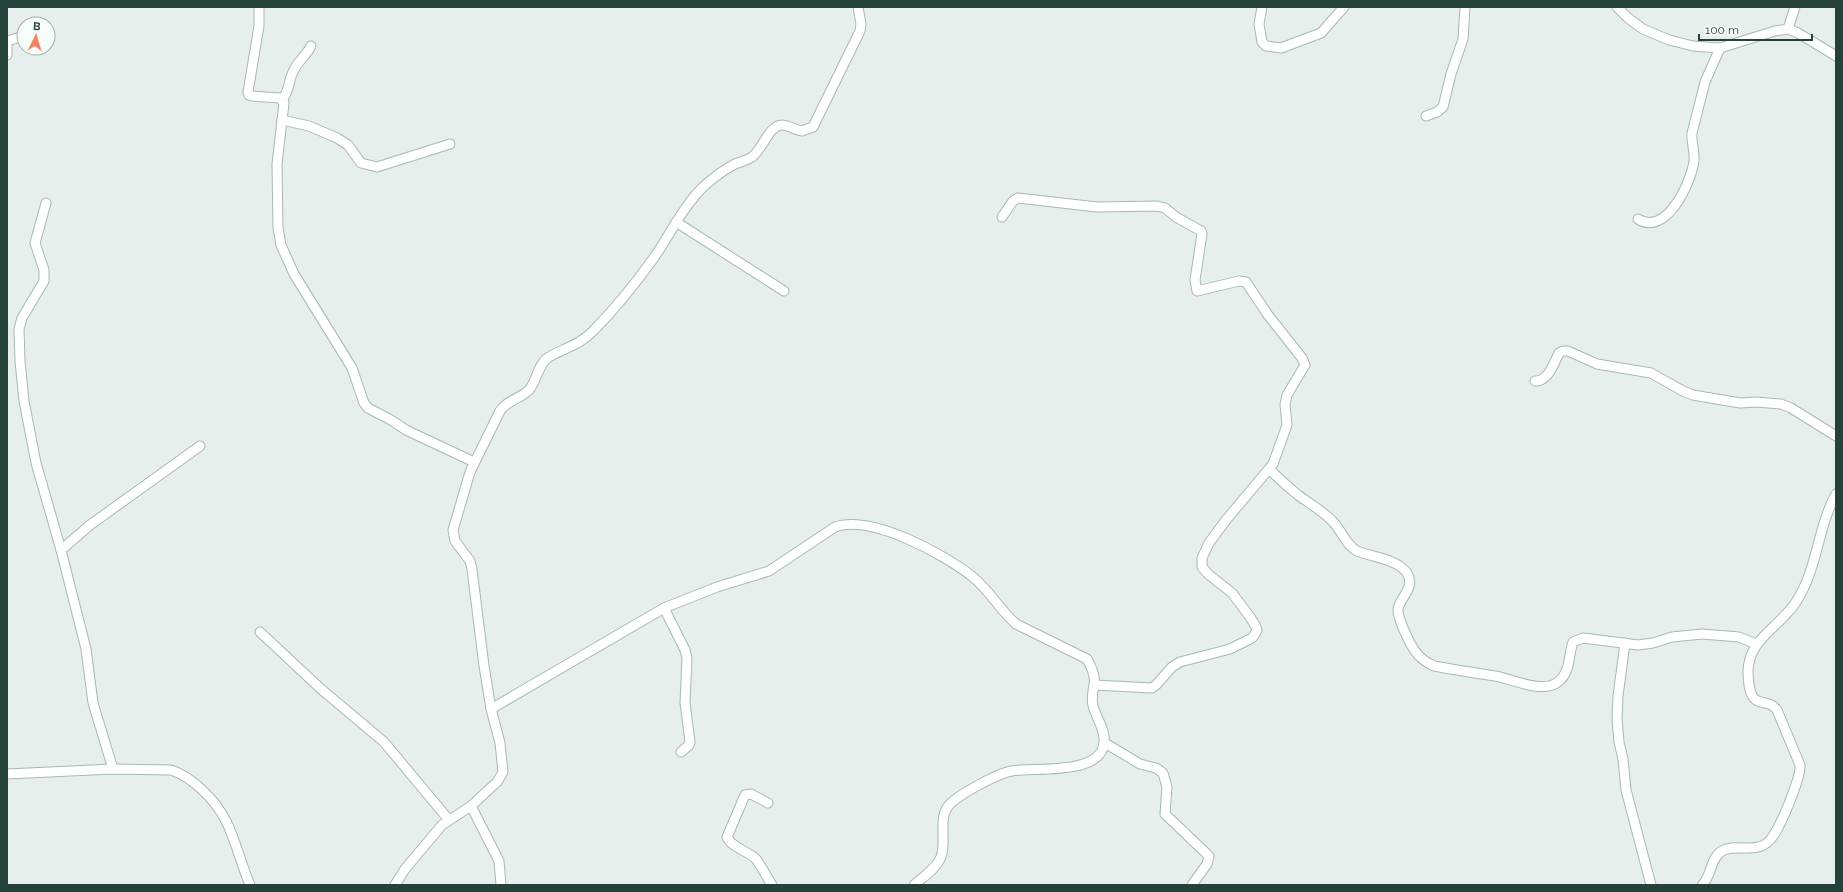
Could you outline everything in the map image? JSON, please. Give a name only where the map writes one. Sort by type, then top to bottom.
[{"type":"street","points":[[259,7],[259,26],[248,92],[249,95],[252,96],[275,97],[282,100],[284,104],[278,145],[276,182],[278,228],[281,245],[294,274],[352,368],[364,403],[371,411],[391,420],[406,430],[474,462]]},
{"type":"street","points":[[395,885],[436,832],[449,820],[471,806],[497,782],[503,772],[500,743],[491,708],[484,666],[472,569],[470,561],[455,541],[453,530],[474,462],[502,408],[506,404],[519,399],[530,389],[548,357],[568,349],[579,342],[592,333],[604,320],[653,258],[676,222],[703,187],[717,175],[753,156],[760,150],[771,130],[776,126],[783,125],[802,131],[813,127],[860,31],[858,7]]},
{"type":"street","points":[[1262,7],[1259,24],[1262,42],[1266,46],[1272,48],[1281,48],[1321,33],[1344,7]]},
{"type":"street","points":[[1426,116],[1437,112],[1443,107],[1451,74],[1463,39],[1466,7]]},
{"type":"street","points":[[1788,28],[1795,7]]},
{"type":"street","points":[[1616,8],[1643,29],[1670,40],[1693,46],[1720,48],[1788,28],[1798,32],[1836,56]]},
{"type":"street","points":[[7,44],[7,55]]},
{"type":"street","points":[[282,100],[287,94],[293,71],[307,54],[311,46]]},
{"type":"street","points":[[1638,218],[1643,222],[1653,223],[1662,218],[1676,204],[1688,182],[1694,160],[1691,141],[1692,133],[1706,82],[1720,48]]},
{"type":"street","points":[[282,120],[309,126],[342,141],[361,163],[369,166],[377,167],[450,144]]},
{"type":"street","points":[[1002,217],[1018,198],[1097,207],[1150,205],[1165,208],[1176,217],[1200,231],[1202,238],[1195,280],[1197,291],[1239,281],[1246,282],[1268,315],[1304,362],[1304,367],[1287,395],[1284,405],[1287,425],[1273,464],[1259,478],[1226,520],[1209,543],[1202,558],[1202,567],[1208,574],[1232,593],[1255,625],[1257,630],[1252,638],[1230,649],[1180,662],[1172,667],[1152,688],[1094,685]]},
{"type":"street","points":[[46,203],[35,243],[44,270],[44,281],[22,318],[19,329],[20,361],[24,401],[36,463],[61,550],[86,648],[93,703],[113,770]]},
{"type":"street","points":[[676,222],[784,291]]},
{"type":"street","points":[[1535,381],[1540,381],[1546,377],[1559,353],[1568,351],[1597,364],[1651,373],[1682,391],[1694,395],[1740,404],[1756,402],[1781,404],[1836,436]]},
{"type":"street","points":[[61,550],[90,525],[200,446]]},
{"type":"street","points":[[1269,469],[1296,494],[1330,518],[1351,547],[1396,564],[1406,572],[1409,585],[1407,594],[1399,606],[1398,613],[1415,651],[1427,663],[1461,671],[1497,676],[1529,685],[1543,686],[1553,685],[1563,677],[1567,669],[1571,646],[1575,640],[1582,638],[1638,645],[1653,643],[1672,637],[1702,634],[1739,636],[1756,644]]},
{"type":"street","points":[[1702,885],[1708,880],[1718,855],[1722,850],[1758,847],[1772,838],[1782,820],[1800,773],[1800,765],[1777,710],[1772,704],[1758,701],[1751,694],[1748,670],[1756,644],[1795,604],[1806,585],[1815,560],[1828,510],[1836,494]]},
{"type":"street","points":[[491,708],[664,608],[717,587],[769,571],[835,527],[842,524],[854,524],[902,537],[930,549],[968,573],[982,586],[1000,608],[1016,624],[1088,659],[1091,666],[1094,685],[1092,690],[1092,702],[1105,743],[1140,764],[1156,768],[1163,773],[1167,787],[1164,814],[1209,856],[1207,864],[1192,885]]},
{"type":"street","points":[[664,608],[688,658],[684,703],[690,742],[689,745],[681,752]]},
{"type":"street","points":[[260,632],[321,689],[384,742],[449,820]]},
{"type":"street","points":[[1625,643],[1618,696],[1619,742],[1623,759],[1626,790],[1651,885]]},
{"type":"street","points":[[914,885],[935,866],[940,859],[943,847],[945,813],[947,808],[957,799],[983,783],[1011,771],[1057,770],[1093,760],[1100,754],[1105,743]]},
{"type":"street","points":[[7,774],[113,770],[171,770],[180,772],[218,808],[226,821],[250,885]]},
{"type":"street","points":[[768,803],[751,794],[745,796],[728,836],[731,842],[756,860],[772,885]]},
{"type":"street","points":[[471,806],[499,861],[501,885]]}]
